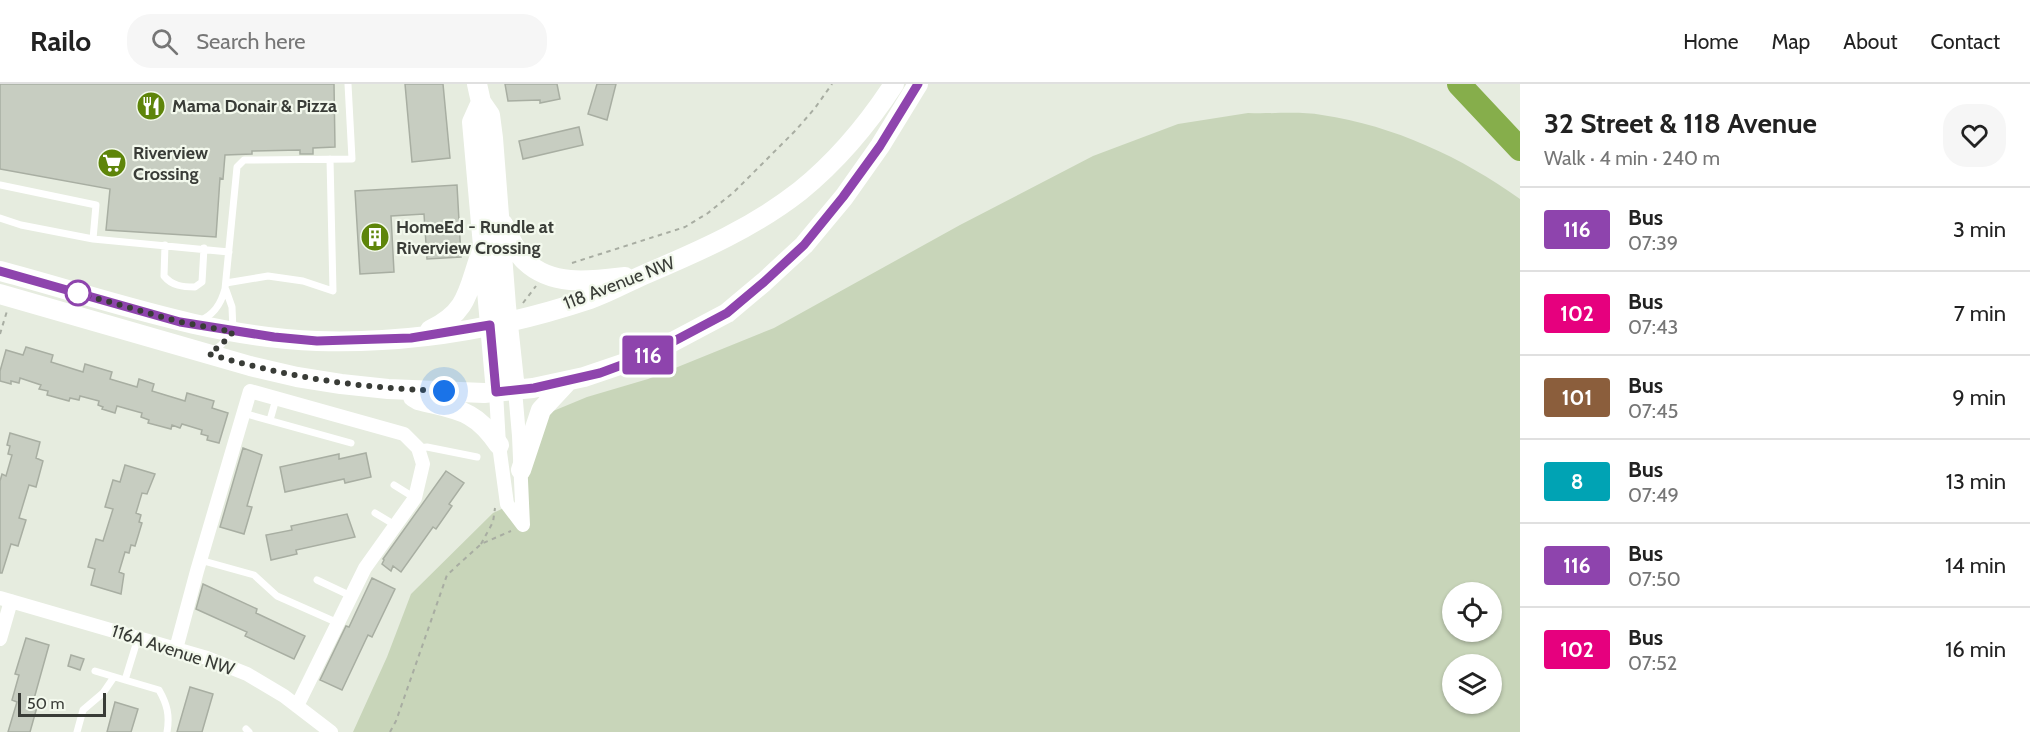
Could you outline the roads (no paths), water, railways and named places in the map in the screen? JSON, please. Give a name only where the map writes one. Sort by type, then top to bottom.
[{"type":"highway","points":[[1459,84],[1520,149]]},
{"type":"main road","name":"118 Avenue NW","points":[[0,271],[185,323],[233,332],[317,341],[411,338],[591,298],[693,255],[737,233],[801,190],[843,151],[871,118],[894,84]]},
{"type":"main road","points":[[4,302],[250,366],[341,384],[403,390],[505,391],[568,381],[600,373],[646,356],[727,313],[764,282],[804,245],[843,197],[880,146],[918,84]]},
{"type":"main road","points":[[479,93],[490,115],[499,215],[506,318],[505,391]]},
{"type":"main road","points":[[479,93],[472,122],[484,245],[506,318]]},
{"type":"main road","points":[[499,215],[515,248],[524,260],[546,275],[560,279],[579,280],[645,274]]},
{"type":"main road","points":[[411,338],[444,324],[460,309],[470,288],[484,245]]},
{"type":"main road","points":[[521,470],[542,410],[568,381]]},
{"type":"main road","points":[[403,390],[418,400],[471,415],[485,426],[499,445]]},
{"type":"street","points":[[505,391],[521,470],[523,525],[507,504],[499,445],[505,391]]},
{"type":"street","points":[[176,649],[250,392],[404,434],[418,448],[423,464],[415,498],[364,568],[297,706]]},
{"type":"street","points":[[0,639],[5,600]]},
{"type":"street","name":"116A Avenue NW","points":[[5,600],[207,658],[247,675],[284,696],[331,732]]},
{"type":"lane","points":[[185,323],[198,321],[212,314],[222,301],[226,286],[237,167],[244,160],[352,159],[348,84]]},
{"type":"lane","points":[[226,286],[268,276],[303,281],[333,291],[330,159]]},
{"type":"lane","points":[[0,185],[96,205],[93,239]]},
{"type":"lane","points":[[0,218],[21,225],[93,239],[229,252]]},
{"type":"lane","points":[[165,245],[164,276],[170,283],[183,287],[195,287],[202,282],[204,248]]},
{"type":"lane","points":[[209,354],[233,332],[232,308],[226,286]]},
{"type":"lane","points":[[270,420],[276,399]]},
{"type":"lane","points":[[243,413],[351,443]]},
{"type":"lane","points":[[418,448],[427,447],[477,457]]},
{"type":"lane","points":[[394,485],[415,498]]},
{"type":"lane","points":[[375,513],[395,525]]},
{"type":"lane","points":[[200,560],[254,575],[277,596],[338,623]]},
{"type":"lane","points":[[317,580],[351,596]]},
{"type":"lane","points":[[125,680],[138,638]]},
{"type":"lane","points":[[95,671],[159,690],[167,703],[169,720],[167,732]]},
{"type":"lane","points":[[76,732],[83,710],[103,693],[114,677]]},
{"type":"place","name":"Mama Donair & Pizza","points":[[151,106]]},
{"type":"place","name":"Riverview Crossing","points":[[112,163]]},
{"type":"place","name":"HomeEd - Rundle at Riverview Crossing","points":[[375,237]]}]
